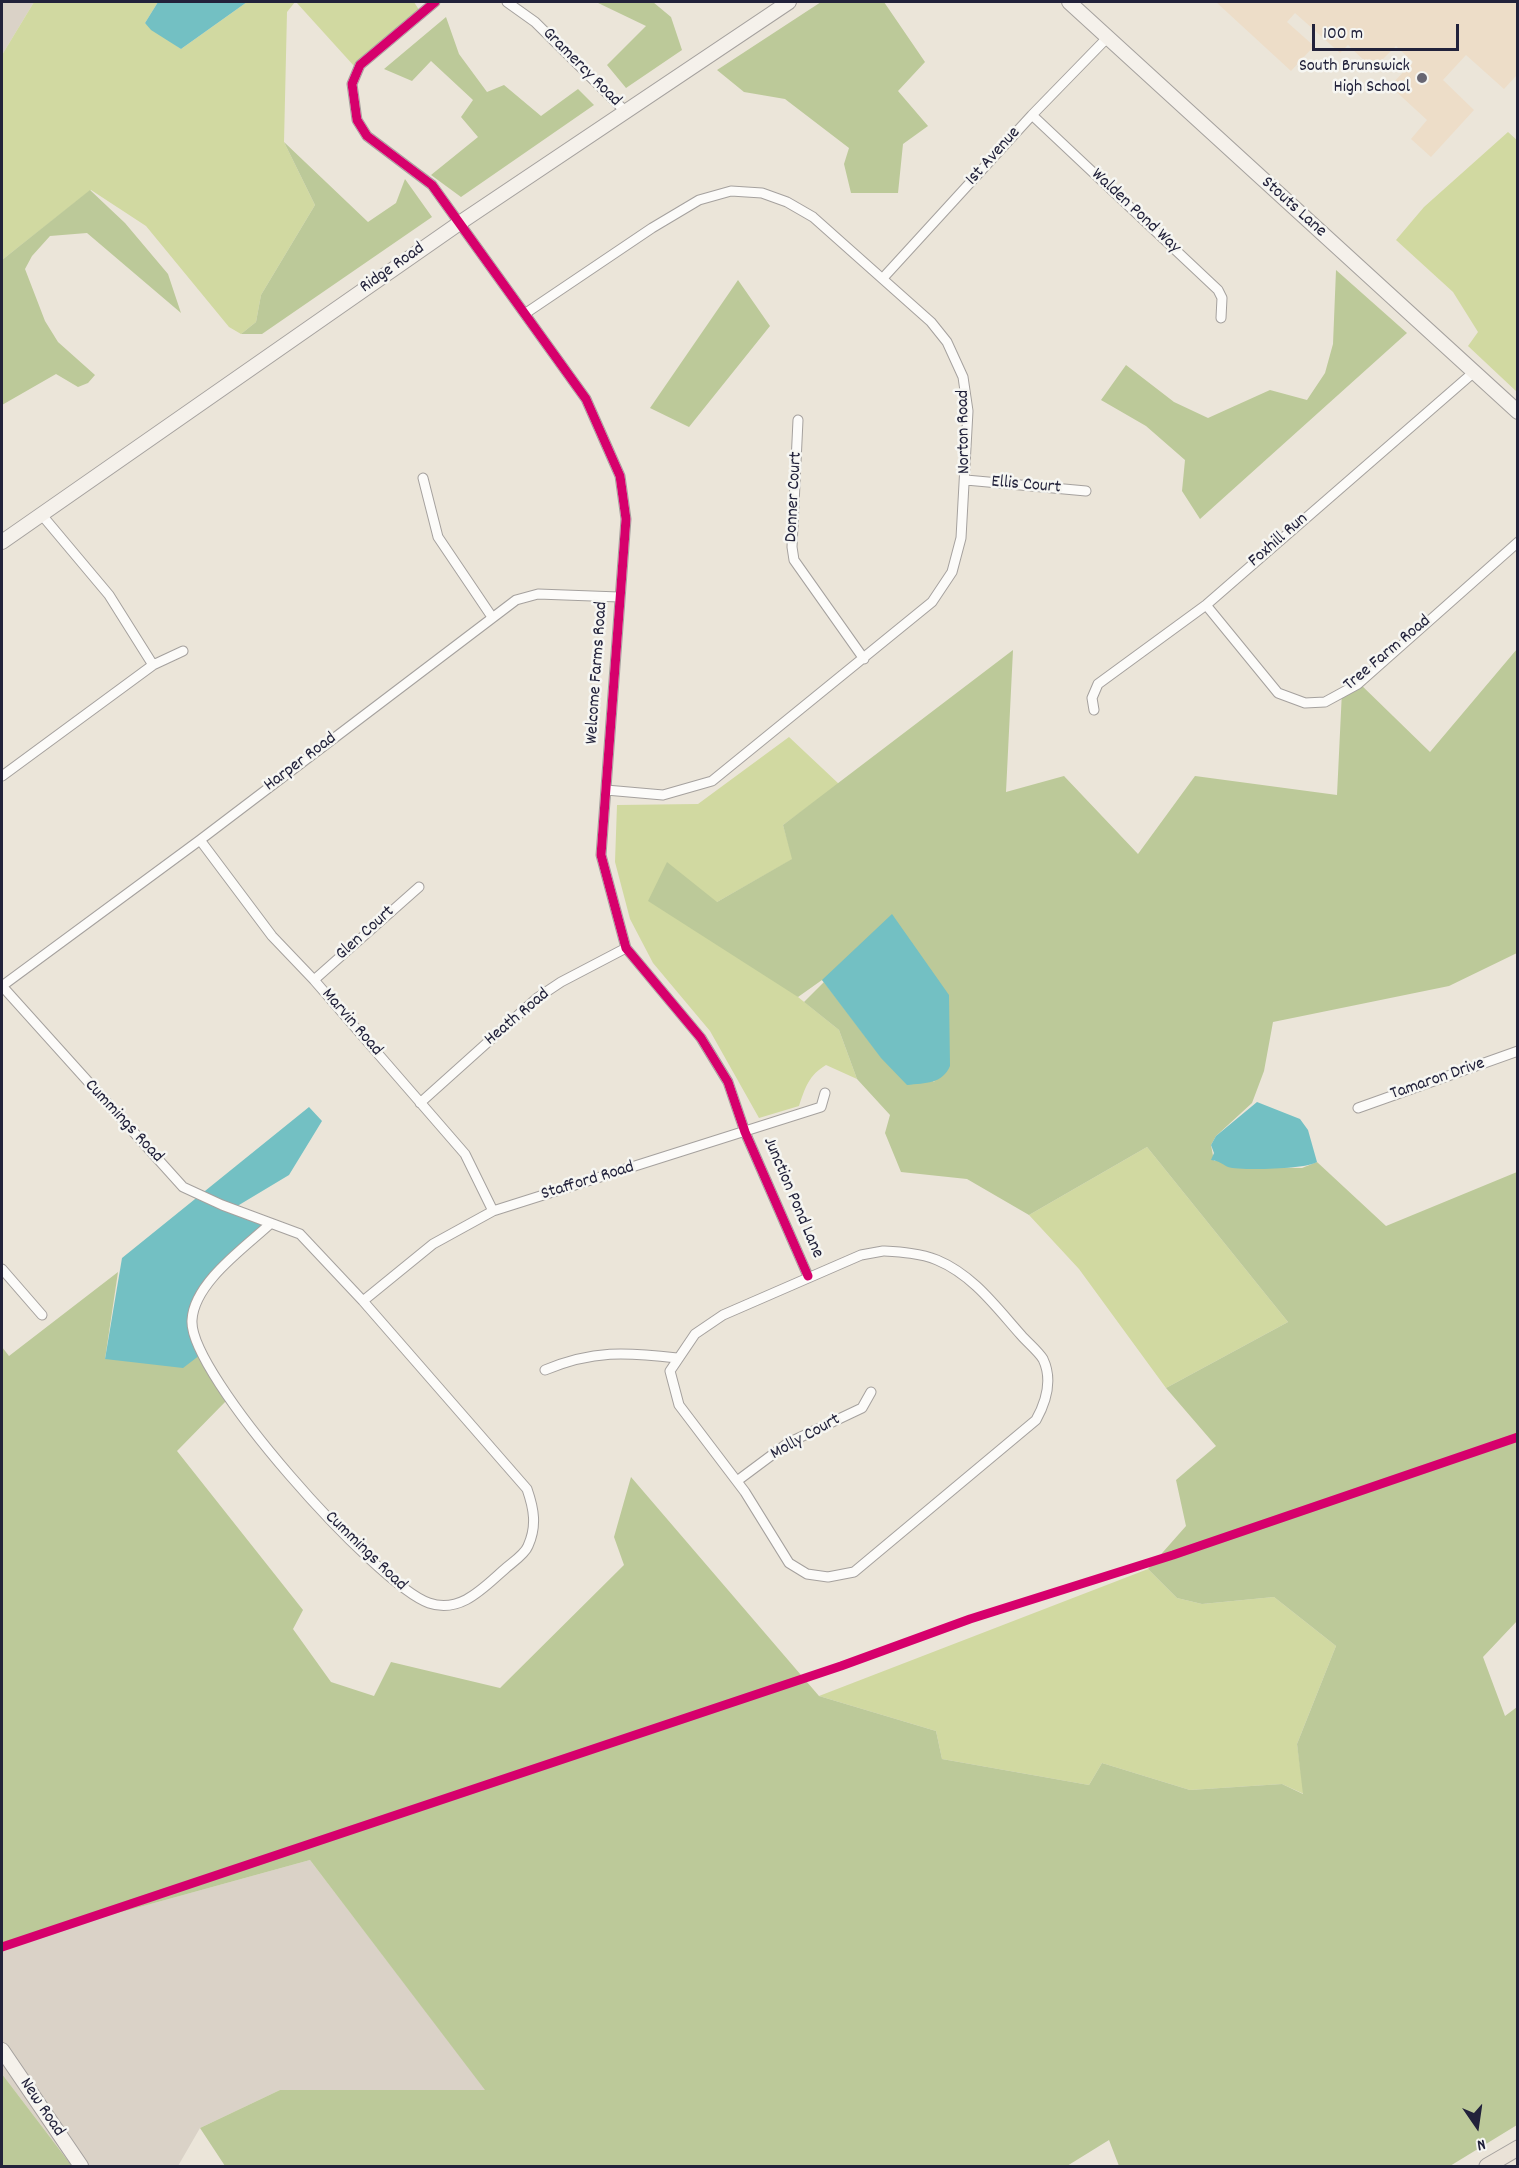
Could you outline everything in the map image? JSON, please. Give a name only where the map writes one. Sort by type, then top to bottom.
[{"type":"main road","points":[[1486,2166],[1518,2148]]},
{"type":"street","points":[[435,2],[360,66],[352,84],[352,100],[357,120],[367,136],[432,185],[461,222]]},
{"type":"street","name":"Gramercy Road","points":[[507,2],[535,22],[626,112]]},
{"type":"street","name":"Ridge Road","points":[[2,542],[461,222],[789,2]]},
{"type":"street","name":"Stouts Lane","points":[[1069,2],[1518,412]]},
{"type":"street","name":"1st Avenue","points":[[883,278],[1032,115],[1107,38]]},
{"type":"street","name":"Walden Pond Way","points":[[1032,115],[1218,290],[1222,298],[1221,318]]},
{"type":"street","name":"Norton Road","points":[[526,313],[652,228],[699,200],[730,191],[762,193],[787,202],[813,217],[940,332],[959,365],[968,402],[966,480],[959,550],[946,583],[924,610],[712,781],[663,795],[606,790]]},
{"type":"street","name":"Welcome Farms Road","points":[[461,222],[586,399],[620,476],[626,519],[601,855],[626,948],[700,1038],[728,1082],[745,1132]]},
{"type":"street","name":"Foxhill Run","points":[[1094,710],[1092,698],[1098,684],[1206,605],[1474,372]]},
{"type":"street","name":"Donner Court","points":[[798,420],[792,547],[794,560],[864,659]]},
{"type":"street","points":[[423,477],[438,537],[492,617]]},
{"type":"street","name":"Ellis Court","points":[[966,480],[1086,491]]},
{"type":"street","points":[[41,514],[109,595],[153,665]]},
{"type":"street","name":"Tree Farm Road","points":[[1206,605],[1278,693],[1305,703],[1325,702],[1358,684],[1518,542]]},
{"type":"street","name":"Harper Road","points":[[2,986],[200,840],[516,600],[538,594],[619,597]]},
{"type":"street","points":[[2,776],[153,665],[183,651]]},
{"type":"street","name":"Marvin Road","points":[[200,840],[272,936],[314,980],[465,1154],[493,1211]]},
{"type":"street","name":"Glen Court","points":[[314,980],[419,887]]},
{"type":"street","name":"Heath Road","points":[[420,1103],[537,998],[561,982],[626,948]]},
{"type":"street","name":"Cummings Road","points":[[2,986],[183,1187],[200,1196],[300,1234],[363,1301],[527,1489],[533,1507],[534,1530],[527,1549],[471,1599],[453,1605],[431,1604],[410,1594],[356,1546],[294,1482],[242,1418],[195,1342],[191,1321],[196,1302],[205,1285],[270,1224]]},
{"type":"street","name":"Tamaron Drive","points":[[1358,1108],[1518,1051]]},
{"type":"street","name":"Stafford Road","points":[[363,1301],[433,1244],[493,1211],[820,1107],[825,1094]]},
{"type":"street","name":"Junction Pond Lane","points":[[745,1132],[808,1276]]},
{"type":"street","name":"Junction Pond Lane","points":[[883,1251],[908,1253],[935,1259],[958,1270],[976,1284],[1042,1359],[1048,1384],[1045,1403],[1036,1420],[854,1572],[828,1577],[807,1574],[789,1563],[737,1481],[679,1405],[670,1371],[677,1358],[695,1334],[723,1314],[861,1255],[883,1251]]},
{"type":"street","points":[[2,1269],[42,1315]]},
{"type":"street","points":[[545,1370],[593,1354],[630,1352],[677,1358]]},
{"type":"street","name":"Molly Court","points":[[737,1481],[788,1443],[862,1408],[871,1392]]},
{"type":"street","name":"New Road","points":[[2,2050],[81,2166]]},
{"type":"shaded area","points":[[2,2],[34,2],[2,55]]},
{"type":"shaded area","name":"South Brunswick High School","points":[[1216,2],[1517,2],[1517,75],[1504,89],[1466,55],[1443,80],[1474,110],[1431,157],[1411,139],[1427,120],[1390,86],[1413,62],[1396,46],[1373,69],[1348,45],[1340,53],[1295,13],[1287,22],[1314,46],[1291,71]]},
{"type":"shaded area","points":[[310,1860],[486,2090],[280,2090],[200,2128],[178,2166],[72,2166],[2,2074],[2,1945]]},
{"type":"green space","points":[[34,2],[158,2],[145,23],[181,49],[247,2],[295,2],[287,12],[284,142],[315,205],[261,295],[256,322],[241,334],[229,327],[146,226],[91,190],[2,260],[2,55]]},
{"type":"green space","points":[[296,2],[414,2],[421,13],[354,66]]},
{"type":"green space","points":[[596,2],[653,2],[671,17],[682,50],[626,88],[607,65],[646,26]]},
{"type":"green space","points":[[821,2],[884,2],[925,62],[898,91],[928,126],[903,144],[898,193],[851,193],[844,164],[849,148],[785,99],[744,92],[717,70]]},
{"type":"green space","points":[[446,17],[459,54],[487,92],[504,85],[541,116],[578,89],[594,105],[461,197],[431,175],[478,137],[461,117],[473,100],[431,61],[412,81],[384,69]]},
{"type":"green space","points":[[1508,132],[1518,141],[1517,392],[1468,346],[1478,332],[1453,292],[1396,240],[1424,207]]},
{"type":"green space","points":[[284,142],[368,222],[396,203],[405,179],[432,217],[262,334],[241,334],[256,322],[261,295],[315,205]]},
{"type":"green space","points":[[90,190],[125,223],[168,274],[181,313],[87,233],[50,236],[32,256],[25,269],[45,321],[58,342],[95,375],[88,383],[78,387],[56,374],[2,405],[2,260]]},
{"type":"green space","points":[[1336,270],[1407,333],[1200,519],[1182,491],[1185,460],[1146,426],[1101,400],[1126,365],[1174,402],[1208,418],[1270,390],[1307,400],[1325,373],[1333,344]]},
{"type":"green space","points":[[738,280],[770,326],[689,427],[650,408]]},
{"type":"green space","points":[[1517,649],[1517,953],[1449,986],[1273,1022],[1264,1071],[1252,1103],[1216,1136],[1211,1145],[1214,1161],[1220,1161],[1229,1167],[1302,1168],[1317,1162],[1386,1226],[1517,1172],[1517,1621],[1483,1657],[1505,1716],[1517,1707],[1517,2125],[1450,2166],[1119,2166],[1109,2140],[1067,2166],[225,2166],[200,2128],[280,2090],[485,2090],[310,1860],[2,1945],[2,1347],[9,1356],[118,1272],[105,1359],[200,1355],[227,1400],[177,1451],[303,1610],[293,1629],[331,1682],[374,1696],[391,1662],[500,1688],[624,1565],[614,1537],[631,1477],[819,1696],[936,1731],[942,1759],[1089,1785],[1102,1763],[1190,1790],[1282,1784],[1303,1794],[1297,1744],[1336,1646],[1274,1597],[1202,1604],[1177,1598],[1148,1569],[1186,1526],[1176,1480],[1216,1446],[1166,1388],[1288,1322],[1147,1147],[1029,1215],[967,1179],[901,1172],[885,1133],[890,1115],[857,1079],[839,1030],[804,1002],[824,982],[881,1057],[935,1082],[822,980],[798,997],[648,901],[667,862],[717,902],[792,859],[783,825],[1013,650],[1006,792],[1064,776],[1138,854],[1195,776],[1337,795],[1342,691],[1356,680],[1430,752]]},
{"type":"green space","points":[[789,737],[839,784],[783,825],[793,859],[717,902],[798,997],[839,1030],[857,1079],[826,1065],[812,1078],[799,1106],[759,1118],[710,1031],[653,963],[630,919],[615,862],[617,805],[698,804]]},
{"type":"green space","points":[[1147,1147],[1288,1322],[1166,1388],[1079,1269],[1029,1215]]},
{"type":"green space","points":[[1148,1569],[1177,1598],[1202,1604],[1274,1597],[1336,1646],[1297,1744],[1304,1794],[1282,1784],[1190,1790],[1102,1763],[1089,1785],[942,1759],[936,1731],[819,1696]]},
{"type":"green space","points":[[2,2074],[72,2166],[2,2166]]},
{"type":"water","points":[[158,2],[247,2],[181,49],[151,30],[145,23]]},
{"type":"water","points":[[892,914],[949,995],[950,1066],[943,1076],[927,1083],[907,1085],[881,1058],[822,980]]},
{"type":"water","points":[[1257,1102],[1300,1119],[1308,1130],[1317,1162],[1288,1168],[1246,1169],[1228,1167],[1211,1160],[1214,1153],[1211,1145],[1216,1136]]},
{"type":"water","points":[[309,1107],[322,1121],[289,1175],[234,1208],[272,1222],[191,1302],[200,1355],[183,1368],[105,1359],[122,1258]]},
{"type":"cycle path","points":[[435,2],[360,65],[352,84],[357,120],[367,136],[432,185],[586,399],[620,476],[626,519],[601,855],[626,948],[701,1038],[728,1082],[745,1132],[808,1276]]},
{"type":"cycle path","points":[[2,1947],[841,1666],[970,1619],[1173,1555],[1518,1437]]},
{"type":"place","name":"South Brunswick High School","points":[[1422,78]]}]
